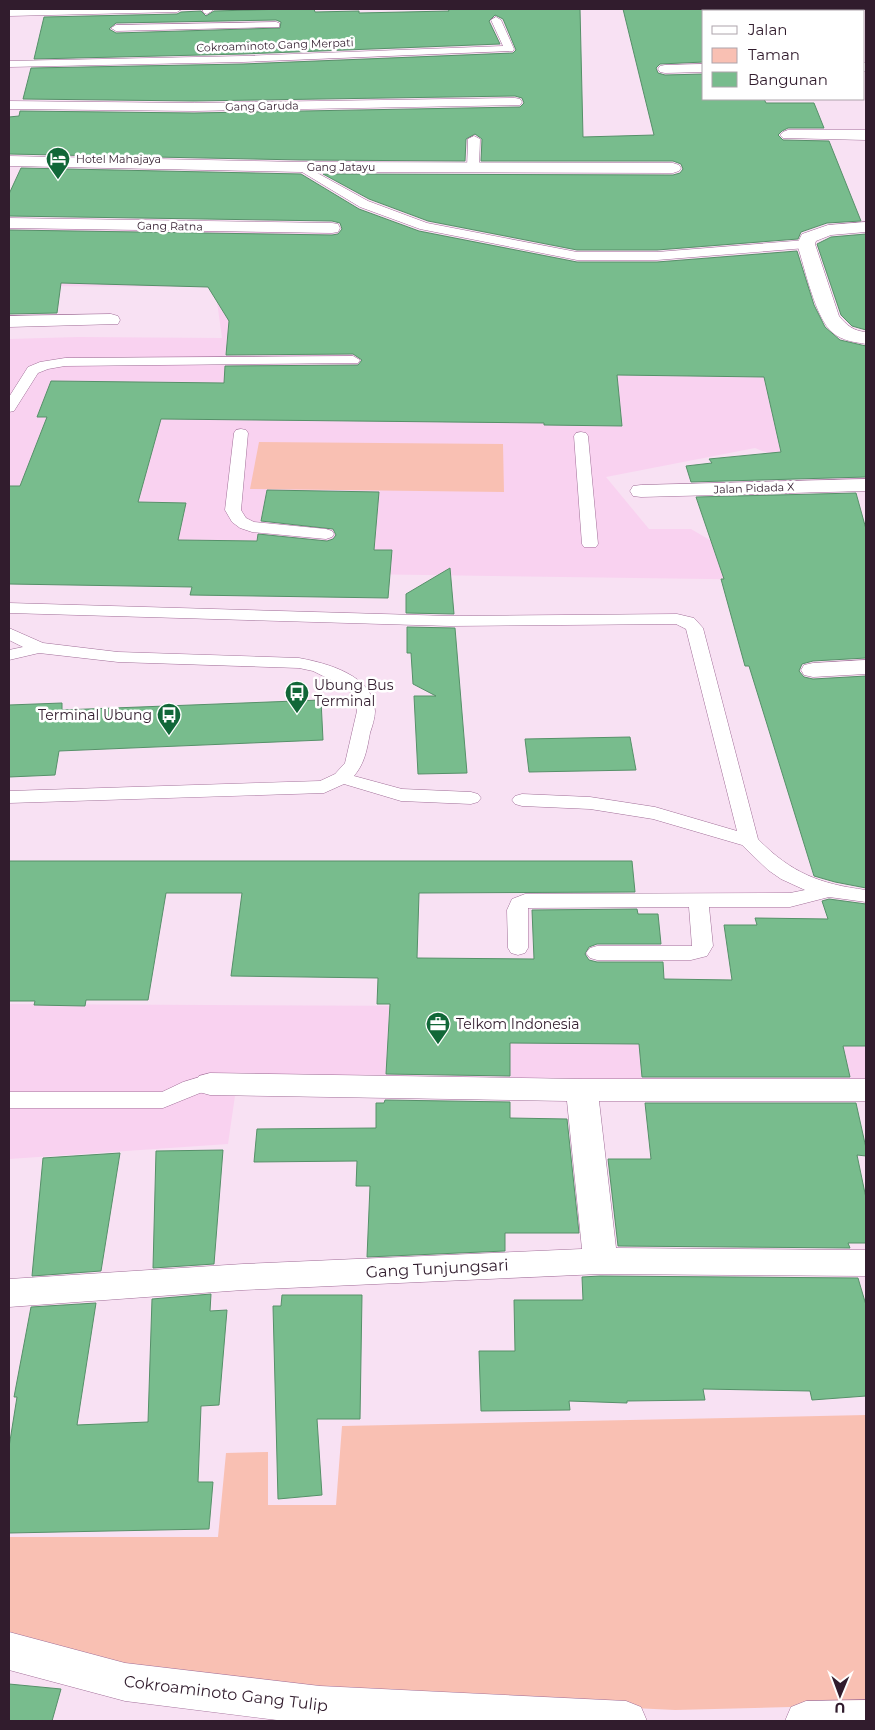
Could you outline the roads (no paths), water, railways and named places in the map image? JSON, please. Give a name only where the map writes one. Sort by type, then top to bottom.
[{"type":"street","points":[[665,69],[702,68]]},
{"type":"street","name":"Gang Garuda","points":[[9,105],[194,107],[515,102]]},
{"type":"street","points":[[788,135],[866,135]]},
{"type":"street","name":"Gang Jatayu","points":[[9,161],[301,167],[673,168]]},
{"type":"street","name":"Gang Ratna","points":[[9,223],[332,228]]},
{"type":"street","points":[[866,227],[828,230],[808,238],[806,244],[830,318],[840,330],[852,336],[866,338]]},
{"type":"street","points":[[9,322],[111,320]]},
{"type":"street","name":"Jalan Pidada X","points":[[641,491],[866,485]]},
{"type":"street","points":[[813,670],[866,667]]},
{"type":"street","points":[[210,1084],[582,1090],[866,1090]]},
{"type":"street","points":[[582,1090],[600,1261]]},
{"type":"street","name":"Gang Tunjungsari","points":[[9,1293],[243,1277],[600,1261],[866,1263]]},
{"type":"street","name":"Cokroaminoto Gang Tulip","points":[[9,1651],[125,1682],[320,1706],[626,1721]]},
{"type":"street","points":[[806,1721],[866,1720]]},
{"type":"lane","points":[[9,13],[60,10],[177,9]]},
{"type":"lane","name":"Cokroaminoto Gang Merpati","points":[[9,64],[509,49],[496,20]]},
{"type":"lane","points":[[116,28],[276,24]]},
{"type":"lane","points":[[474,139],[474,168]]},
{"type":"lane","points":[[301,167],[364,204],[424,226],[577,256],[657,256],[806,244]]},
{"type":"lane","points":[[9,408],[34,370],[45,365],[65,362],[353,360]]},
{"type":"lane","points":[[241,433],[233,510],[235,516],[244,524],[252,527],[326,534]]},
{"type":"lane","points":[[581,436],[590,544]]},
{"type":"lane","points":[[9,608],[440,620],[677,619],[688,622],[694,628],[749,842],[763,857],[799,882],[826,891],[866,896]]},
{"type":"lane","points":[[9,633],[38,648]]},
{"type":"lane","points":[[9,655],[38,648],[118,657],[299,663],[318,667],[353,684],[362,696],[366,711],[354,764],[342,778],[324,787],[9,797]]},
{"type":"lane","points":[[342,778],[401,795],[472,798]]},
{"type":"lane","points":[[522,800],[590,803],[655,813],[749,842]]},
{"type":"lane","points":[[518,948],[517,910],[519,904],[525,901],[790,900],[826,891]]},
{"type":"lane","points":[[598,953],[691,953],[700,951],[703,946],[698,900]]},
{"type":"lane","points":[[9,1100],[163,1100],[174,1098],[188,1088],[210,1084]]},
{"type":"place","name":"Hotel Mahajaya","points":[[58,180]]},
{"type":"place","name":"Ubung Bus Terminal","points":[[297,714]]},
{"type":"place","name":"Terminal Ubung","points":[[169,736]]},
{"type":"place","name":"Telkom Indonesia","points":[[438,1045]]}]
